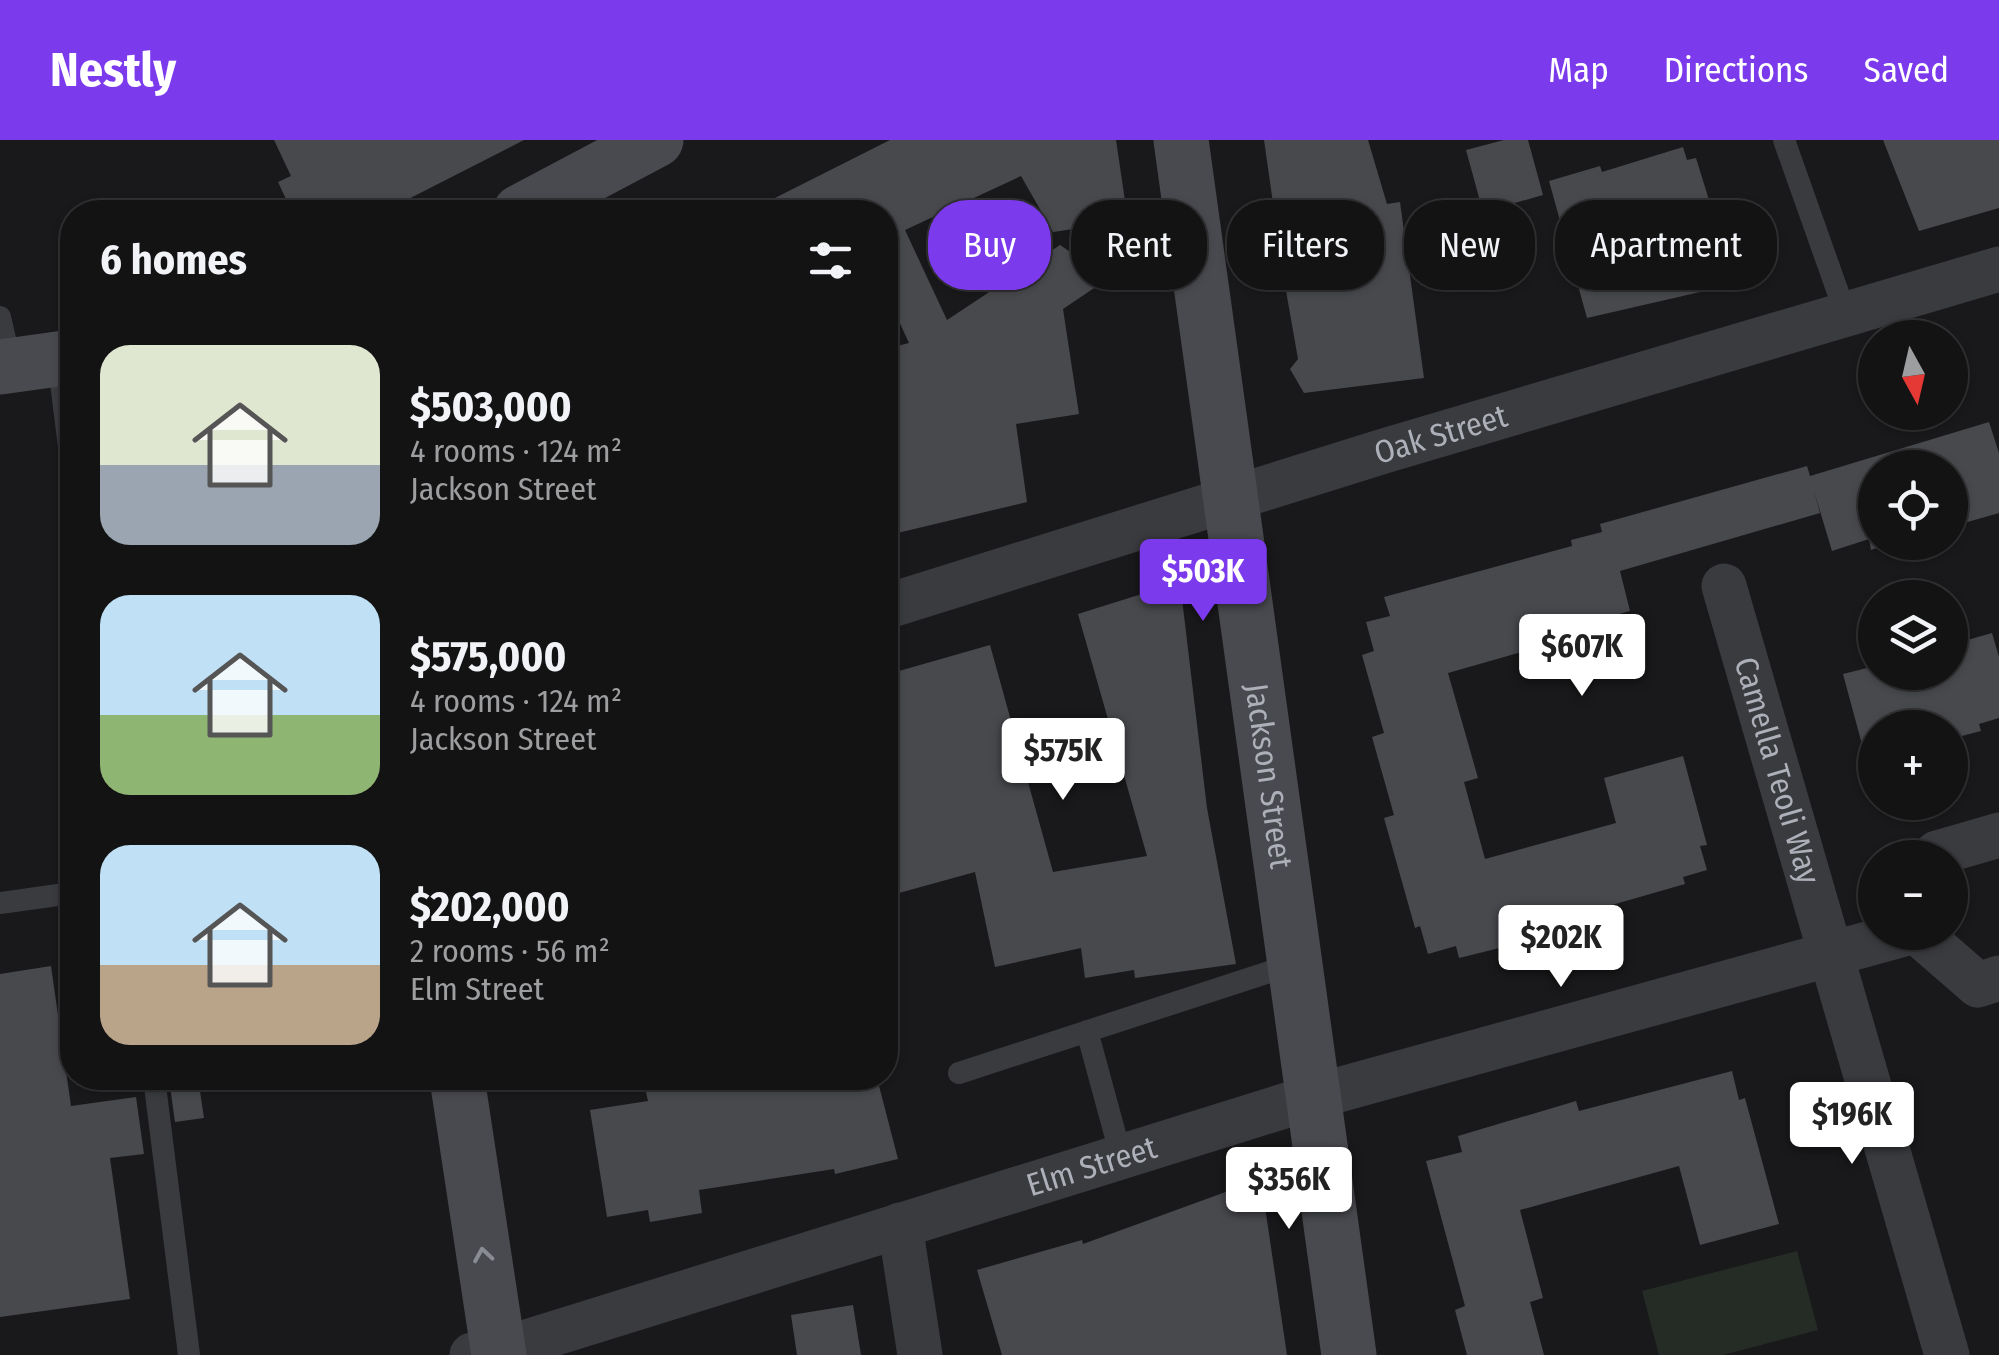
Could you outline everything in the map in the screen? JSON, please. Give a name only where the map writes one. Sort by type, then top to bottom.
[{"type":"main road","points":[[543,200],[656,140]]},
{"type":"main road","name":"Jackson Street","points":[[1181,140],[1349,1355]]},
{"type":"main road","points":[[458,1090],[490,1354]]},
{"type":"street","name":"Oak Street","points":[[898,603],[1999,270]]},
{"type":"street","name":"Camella Teoli Way","points":[[1724,586],[1828,957],[1947,1355]]},
{"type":"street","points":[[1968,844],[1999,835]]},
{"type":"street","points":[[1828,957],[1858,948]]},
{"type":"street","points":[[1936,950],[1978,984],[1999,978]]},
{"type":"street","name":"Elm Street","points":[[490,1354],[1313,1096],[1828,957]]},
{"type":"street","points":[[900,1225],[920,1355]]},
{"type":"lane","points":[[1784,140],[1846,315]]},
{"type":"lane","points":[[28,353],[60,439]]},
{"type":"lane","points":[[0,904],[60,895]]},
{"type":"lane","points":[[958,1073],[1294,964]]},
{"type":"lane","points":[[1087,1031],[1120,1156]]},
{"type":"lane","points":[[156,1090],[189,1355]]},
{"type":"shaded area","points":[[1797,1251],[1818,1330],[1723,1355],[1659,1355],[1642,1291]]},
{"type":"building","points":[[274,140],[524,140],[406,200],[286,200],[278,182],[291,176]]},
{"type":"building","points":[[890,140],[1116,140],[1125,200],[1071,200],[1071,229],[1053,232],[1051,200],[1035,200],[1021,176],[969,200],[928,200],[928,219],[905,230],[928,279],[928,290],[933,290],[947,320],[992,290],[1051,290],[1051,251],[1060,245],[1071,252],[1071,290],[1091,290],[1063,309],[1079,414],[1016,424],[1027,502],[898,533],[898,346],[909,343],[898,319],[898,200],[771,200]]},
{"type":"building","points":[[1264,140],[1368,140],[1387,204],[1400,202],[1404,290],[1412,290],[1424,378],[1304,393],[1290,369],[1298,359],[1286,290],[1384,290],[1384,200],[1273,200]]},
{"type":"building","points":[[1504,140],[1528,140],[1543,195],[1525,200],[1480,200],[1466,150]]},
{"type":"building","points":[[1883,140],[1999,140],[1999,208],[1919,231]]},
{"type":"building","points":[[1683,147],[1687,160],[1696,158],[1709,200],[1555,203],[1549,181],[1600,166],[1602,172]]},
{"type":"building","points":[[1579,290],[1709,290],[1587,318]]},
{"type":"building","points":[[1989,422],[1999,453],[1999,513],[1968,522],[1968,450],[1896,450]]},
{"type":"building","points":[[1858,462],[1858,543],[1832,551],[1814,491],[1820,513],[1620,571],[1630,611],[1586,623],[1589,633],[1448,673],[1478,778],[1464,782],[1485,859],[1616,823],[1604,778],[1683,756],[1707,845],[1700,846],[1707,870],[1683,877],[1685,884],[1570,917],[1573,930],[1459,958],[1456,946],[1428,954],[1420,926],[1415,928],[1384,818],[1394,815],[1372,737],[1384,733],[1362,655],[1374,651],[1366,622],[1390,616],[1384,597],[1572,546],[1571,540],[1602,532],[1600,524],[1807,466],[1810,476]]},
{"type":"building","points":[[1180,582],[1207,808],[1236,964],[1135,978],[1134,970],[1085,978],[1081,948],[995,967],[975,872],[899,893],[898,671],[990,645],[1053,872],[1147,856],[1078,614]]},
{"type":"building","points":[[1992,633],[1999,657],[1999,718],[1979,724],[1981,731],[1968,734],[1968,710],[1858,710],[1858,730],[1843,674],[1858,670],[1858,690],[1968,690],[1968,640]]},
{"type":"building","points":[[51,966],[60,1029],[60,1090],[69,1090],[71,1106],[136,1097],[144,1154],[110,1158],[130,1299],[0,1317],[0,974]]},
{"type":"building","points":[[1732,1071],[1739,1100],[1745,1098],[1779,1224],[1700,1245],[1679,1166],[1520,1210],[1543,1298],[1530,1302],[1544,1355],[1467,1355],[1455,1310],[1465,1306],[1426,1161],[1462,1152],[1458,1136],[1576,1101],[1579,1111]]},
{"type":"building","points":[[171,1090],[200,1090],[204,1118],[175,1122]]},
{"type":"building","points":[[880,1090],[898,1159],[835,1174],[834,1169],[699,1190],[702,1213],[650,1222],[648,1210],[607,1217],[590,1110],[648,1101],[646,1092]]},
{"type":"building","points":[[1231,1190],[1246,1191],[1265,1207],[1287,1355],[1002,1355],[977,1270],[1082,1240],[1083,1244]]},
{"type":"building","points":[[853,1305],[861,1355],[797,1355],[791,1315]]}]
